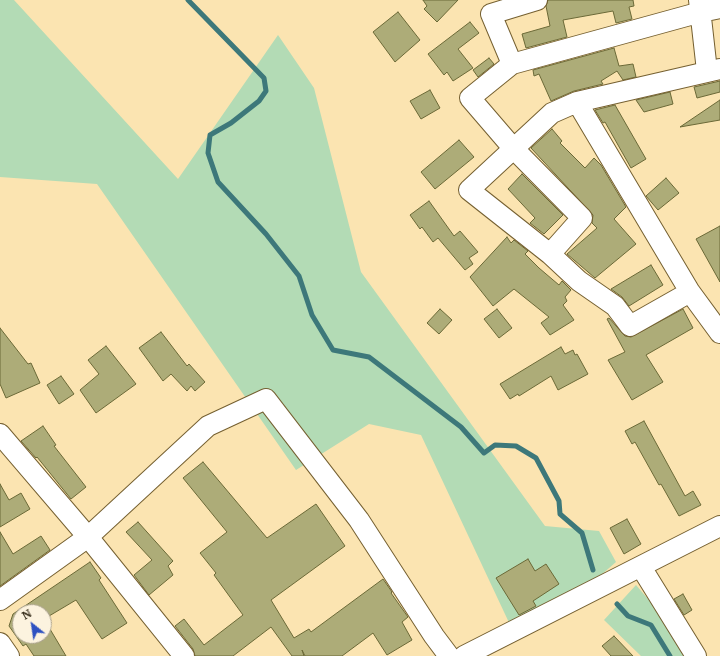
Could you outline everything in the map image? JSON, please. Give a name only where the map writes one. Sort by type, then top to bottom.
[{"type":"street","points":[[512,64],[491,14],[538,0]]},
{"type":"street","points":[[550,254],[582,218],[513,148],[470,98],[512,64],[707,7],[713,70],[578,102],[552,113],[513,148],[469,190],[550,254],[579,281],[615,306],[630,326],[690,292]]},
{"type":"street","points":[[578,102],[690,292],[720,333]]},
{"type":"street","points":[[0,600],[88,537],[208,426],[266,399],[359,520],[434,636],[449,656]]},
{"type":"street","points":[[0,434],[88,537],[184,656]]},
{"type":"street","points":[[464,656],[720,526]]},
{"type":"street","points":[[641,567],[696,656]]},
{"type":"street","points":[[0,643],[8,656]]},
{"type":"green space","points":[[0,0],[14,0],[178,179],[278,35],[314,88],[361,272],[545,526],[599,531],[616,562],[585,589],[512,629],[421,435],[369,424],[296,470],[97,184],[0,177]]},
{"type":"green space","points":[[636,585],[660,613],[689,656],[641,656],[604,620]]},
{"type":"building","points":[[423,0],[458,0],[437,22],[424,9],[427,6]]},
{"type":"building","points":[[548,0],[633,0],[634,6],[629,7],[632,19],[616,23],[613,11],[563,20],[567,37],[526,48],[522,34],[550,26],[546,6]]},
{"type":"building","points":[[398,12],[420,40],[395,62],[373,32]]},
{"type":"building","points":[[470,22],[479,33],[458,49],[473,68],[453,81],[447,72],[444,75],[428,54]]},
{"type":"building","points":[[614,48],[619,66],[633,64],[636,77],[623,80],[617,71],[601,81],[603,84],[574,91],[551,101],[539,74],[534,76],[533,70]]},
{"type":"building","points":[[489,58],[494,64],[478,77],[473,70]]},
{"type":"building","points":[[720,81],[720,92],[697,98],[694,87]]},
{"type":"building","points":[[430,90],[440,108],[421,119],[410,101]]},
{"type":"building","points":[[670,92],[673,104],[644,112],[636,100]]},
{"type":"building","points":[[720,100],[720,120],[680,127]]},
{"type":"building","points":[[615,105],[646,159],[631,168],[605,122],[603,123],[595,110]]},
{"type":"building","points":[[552,129],[562,141],[560,143],[585,168],[594,158],[601,165],[626,207],[614,219],[636,244],[595,278],[567,254],[597,228],[592,223],[593,215],[531,148]]},
{"type":"building","points":[[459,140],[474,157],[435,189],[421,172]]},
{"type":"building","points":[[522,174],[563,215],[544,234],[530,223],[535,218],[508,189]]},
{"type":"building","points":[[666,178],[679,193],[658,210],[646,196]]},
{"type":"building","points":[[429,201],[454,236],[460,231],[478,252],[469,258],[473,264],[465,270],[438,238],[433,242],[422,227],[420,229],[410,215]]},
{"type":"building","points":[[720,226],[720,282],[696,239]]},
{"type":"building","points":[[507,237],[511,243],[514,240],[528,251],[525,254],[559,285],[562,281],[571,290],[565,297],[567,301],[563,305],[574,320],[550,335],[541,323],[549,317],[514,289],[493,306],[470,277]]},
{"type":"building","points":[[651,265],[663,285],[629,306],[622,297],[611,289]]},
{"type":"building","points":[[440,309],[452,320],[439,334],[427,323]]},
{"type":"building","points":[[497,309],[512,328],[499,338],[484,319]]},
{"type":"building","points":[[683,309],[693,328],[646,355],[663,382],[632,400],[608,360],[625,352],[607,319],[609,318],[625,336],[631,337]]},
{"type":"building","points":[[0,328],[28,364],[31,363],[40,383],[6,398],[0,384]]},
{"type":"building","points":[[161,332],[187,366],[189,364],[205,382],[195,391],[191,386],[187,391],[171,374],[163,381],[139,348]]},
{"type":"building","points":[[106,346],[136,384],[96,413],[80,390],[99,374],[88,360]]},
{"type":"building","points":[[561,347],[565,354],[573,350],[575,355],[577,354],[588,374],[558,390],[551,376],[519,396],[518,394],[510,399],[500,384]]},
{"type":"building","points":[[61,376],[74,394],[59,404],[47,385]]},
{"type":"building","points":[[644,421],[685,496],[693,491],[701,505],[679,516],[661,484],[659,485],[635,442],[632,444],[625,431]]},
{"type":"building","points":[[43,426],[56,445],[54,446],[86,487],[71,499],[37,457],[36,458],[21,441]]},
{"type":"building","points":[[203,462],[267,538],[316,504],[345,546],[271,600],[294,638],[309,629],[311,632],[383,579],[408,617],[402,622],[412,640],[387,655],[373,633],[342,656],[305,656],[302,650],[304,656],[292,656],[271,627],[233,656],[195,656],[193,649],[175,626],[184,619],[204,645],[243,615],[214,575],[216,573],[200,553],[227,532],[183,478]]},
{"type":"building","points":[[0,484],[9,500],[21,493],[30,509],[0,527]]},
{"type":"building","points":[[627,519],[641,544],[624,554],[610,528]]},
{"type":"building","points":[[138,522],[173,561],[168,566],[173,575],[149,595],[134,575],[152,560],[126,532]]},
{"type":"building","points":[[0,532],[13,554],[41,536],[50,550],[0,586]]},
{"type":"building","points":[[528,559],[535,571],[546,564],[559,584],[533,601],[536,606],[519,615],[496,578]]},
{"type":"building","points":[[90,562],[101,578],[99,580],[127,623],[102,639],[76,600],[52,614],[52,604],[28,604]]},
{"type":"building","points":[[683,594],[692,610],[684,615],[674,599]]},
{"type":"building","points":[[12,617],[12,630],[9,626]]},
{"type":"building","points":[[52,632],[66,656],[34,656],[26,644],[52,644]]},
{"type":"building","points":[[614,636],[633,656],[611,656],[602,646]]},
{"type":"waterway","points":[[188,0],[264,78],[266,91],[259,101],[231,123],[210,135],[208,153],[218,182],[266,234],[299,276],[312,315],[333,350],[369,357],[461,427],[484,453],[495,445],[516,446],[536,458],[559,501],[560,514],[582,533],[593,570]]},
{"type":"waterway","points":[[617,604],[628,616],[651,625],[670,656]]}]
